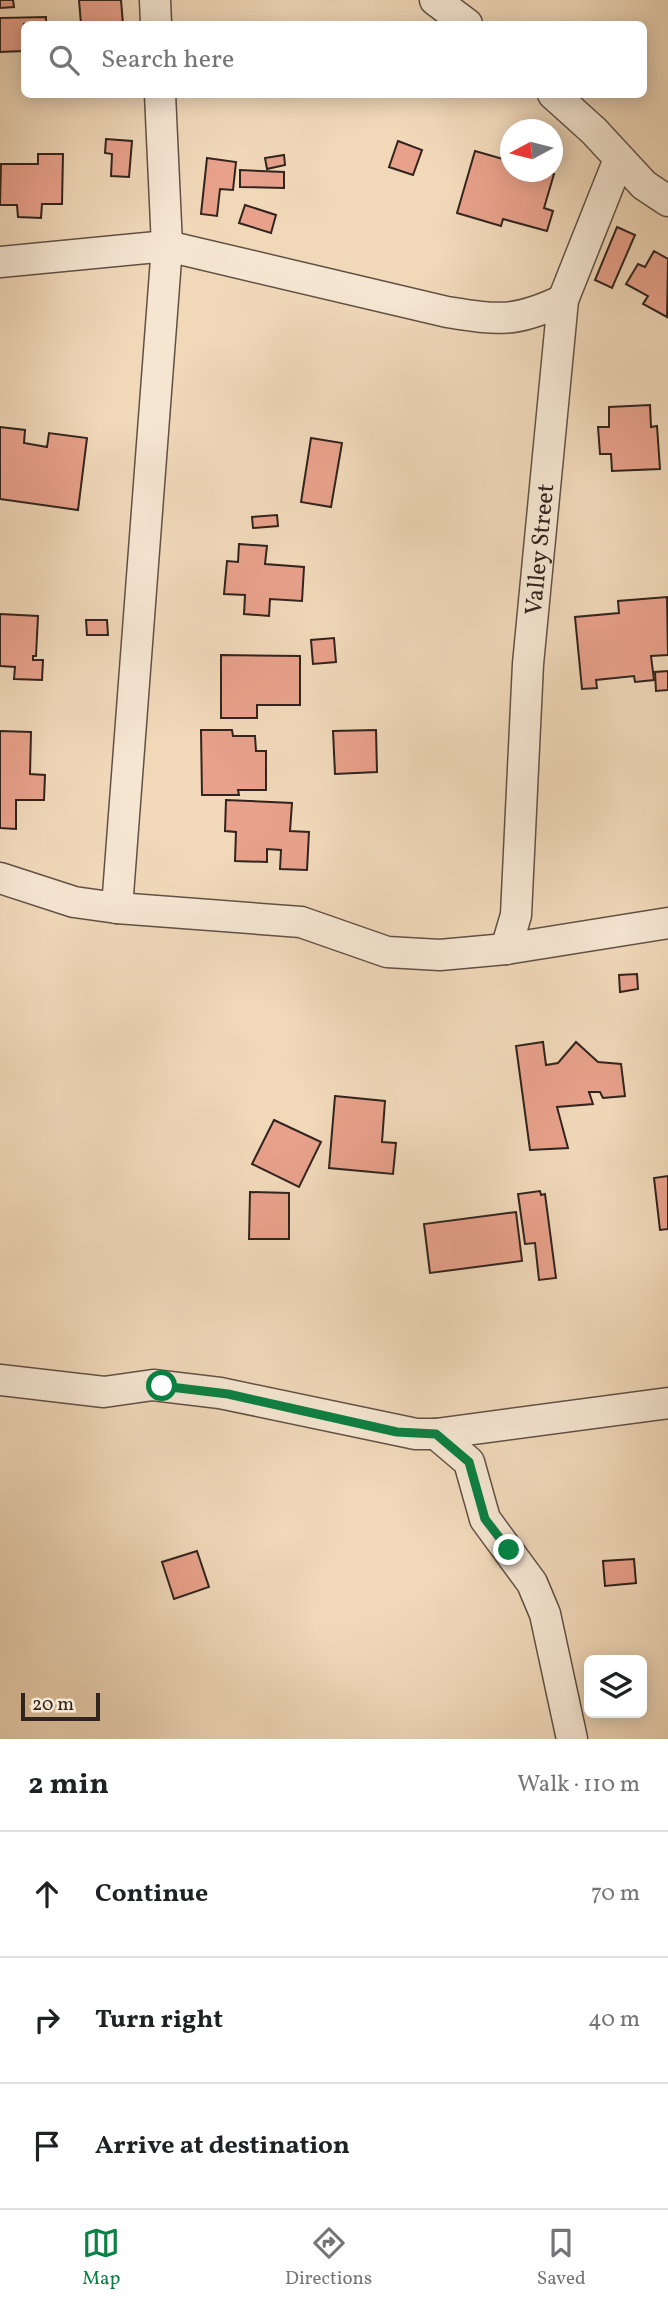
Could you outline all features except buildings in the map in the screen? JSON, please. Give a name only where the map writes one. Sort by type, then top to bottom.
[{"type":"street","points":[[155,0],[156,21]]},
{"type":"street","points":[[435,0],[463,21]]},
{"type":"street","points":[[117,908],[167,246],[160,98]]},
{"type":"street","points":[[557,98],[594,131],[644,185],[668,201]]},
{"type":"street","name":"Valley Street","points":[[506,949],[516,915],[528,664],[563,300],[618,159]]},
{"type":"street","points":[[0,262],[167,246],[482,318],[509,320],[533,314],[563,300]]},
{"type":"street","points":[[0,878],[74,902],[117,908],[302,922],[387,952],[440,954],[506,949],[668,923]]},
{"type":"street","points":[[0,1380],[104,1392],[142,1385],[228,1394],[397,1432],[436,1434],[668,1404]]},
{"type":"street","points":[[436,1434],[469,1462],[485,1519],[536,1590],[545,1614],[572,1739]]},
{"type":"route","points":[[162,1386],[228,1394],[397,1432],[436,1434],[469,1462],[485,1519],[509,1550]]}]
